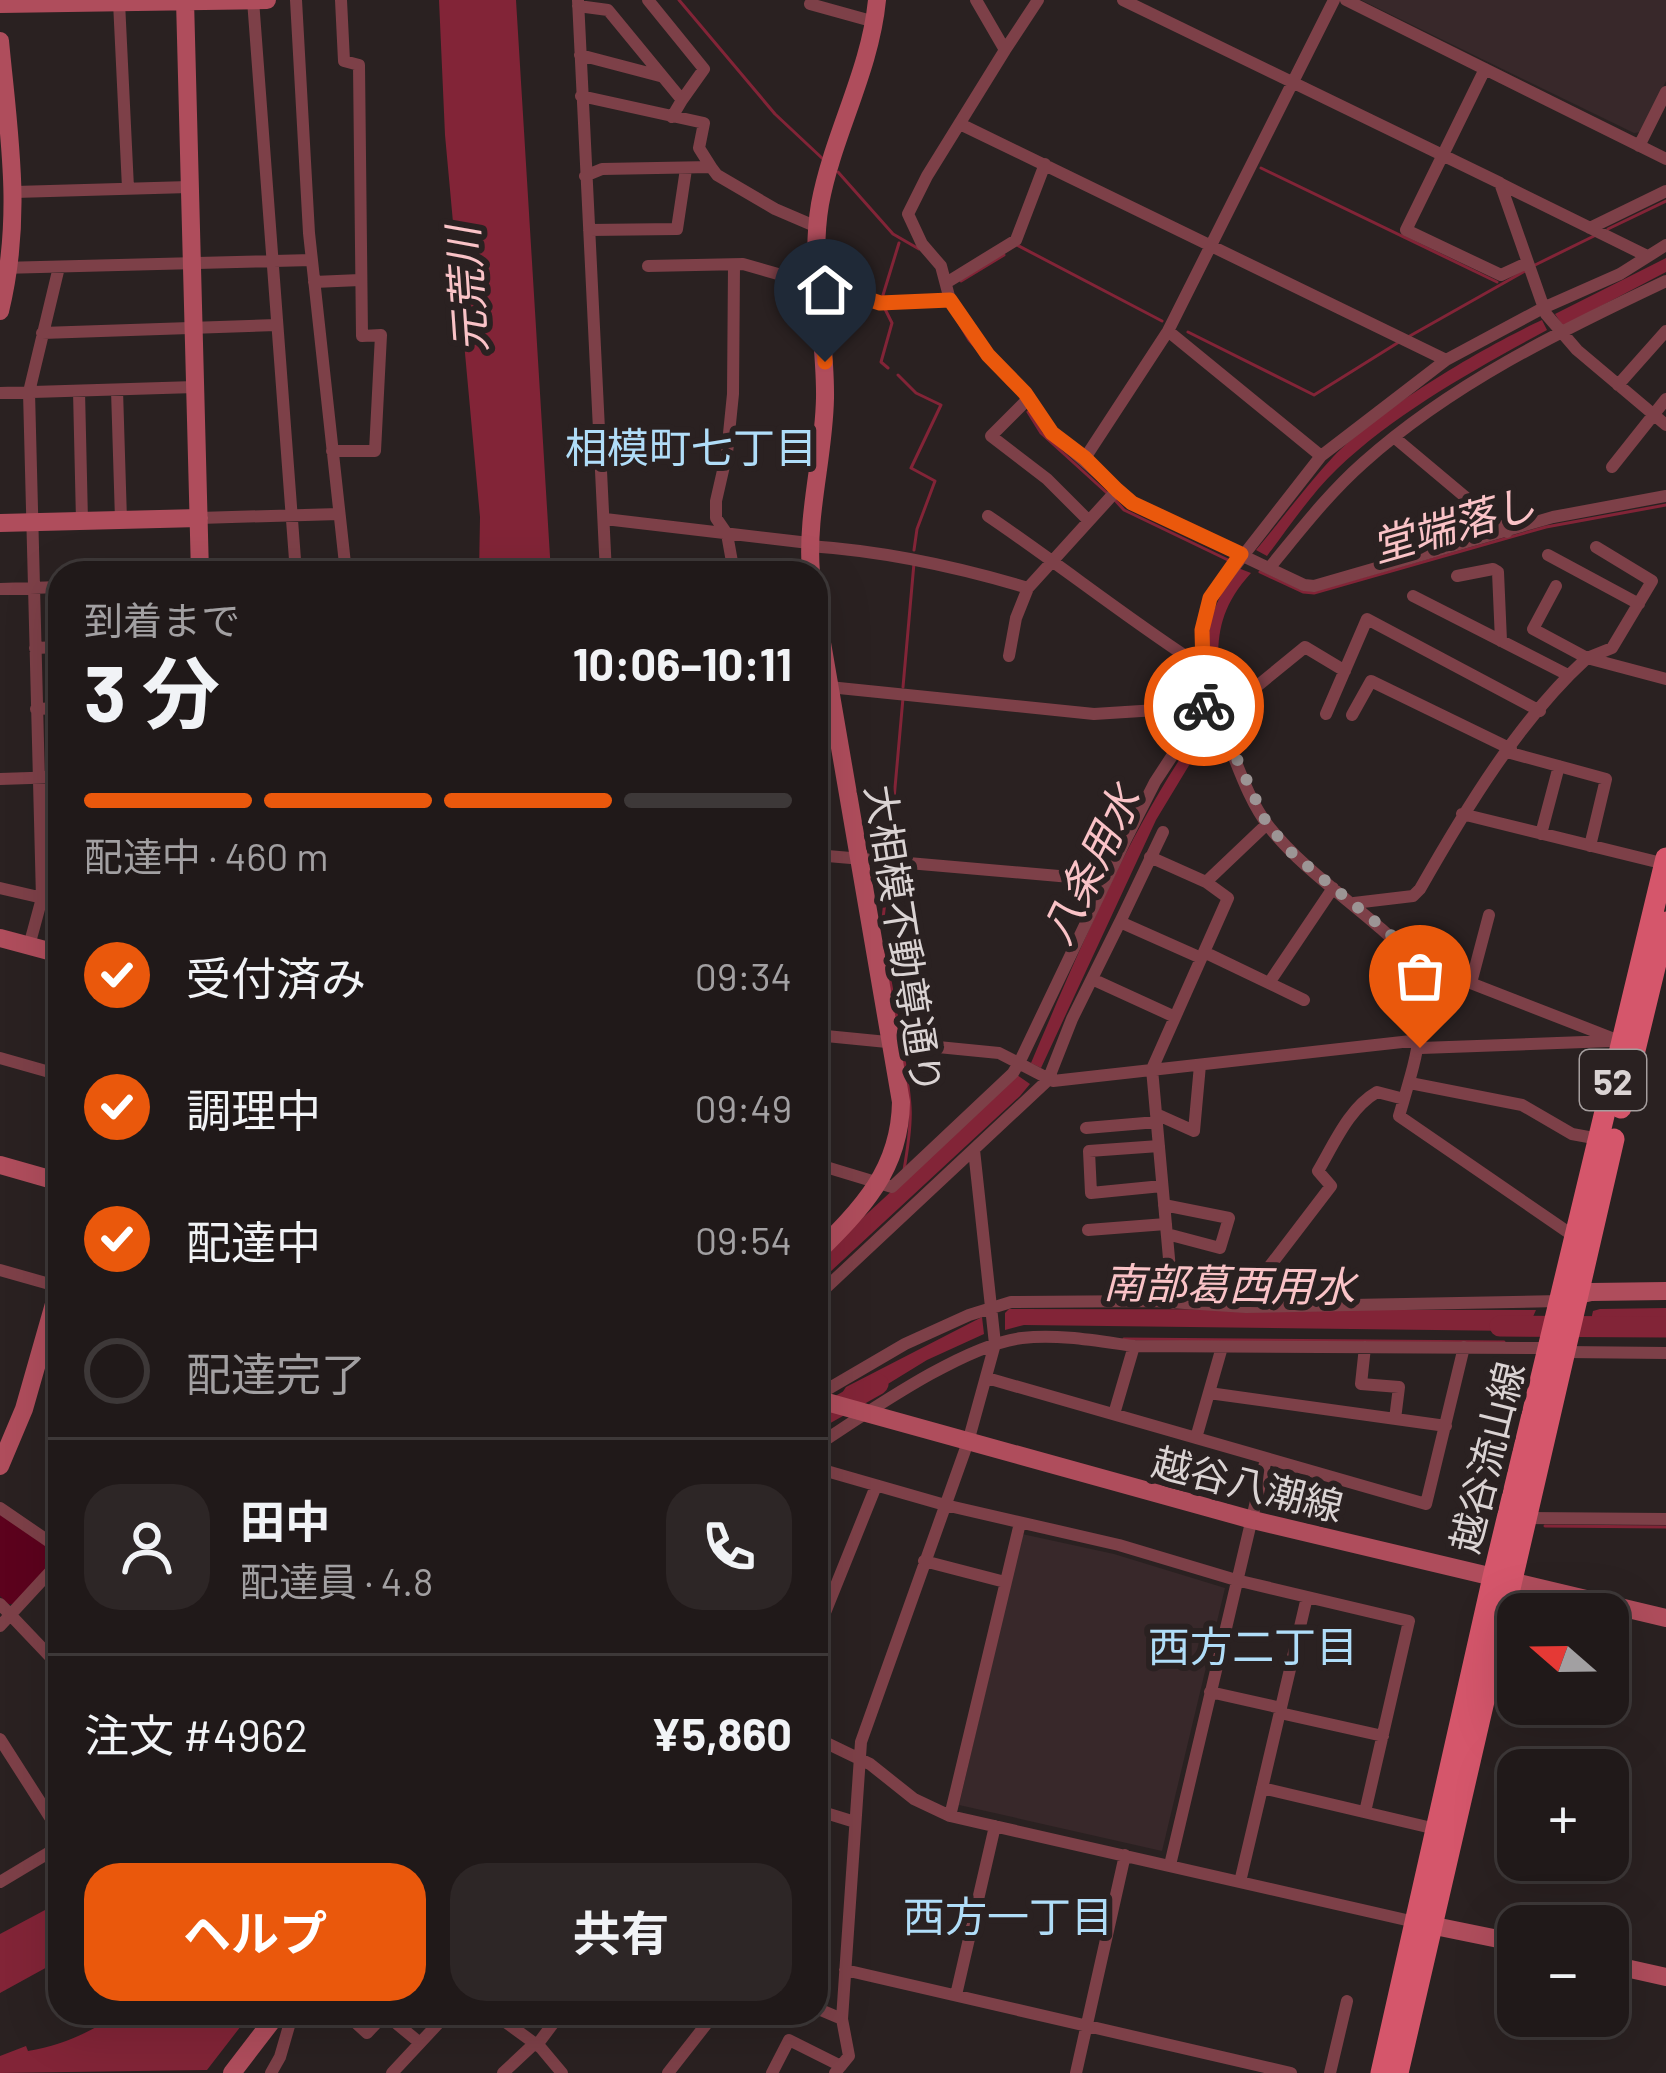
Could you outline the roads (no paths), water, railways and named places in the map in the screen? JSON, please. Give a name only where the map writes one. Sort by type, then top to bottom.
[{"type":"main road","name":"越谷流山線","points":[[1568,1298],[1575,1237],[1666,862]]},
{"type":"main road","name":"越谷流山線","points":[[1381,2073],[1423,1923],[1568,1298],[1666,922]]},
{"type":"main road","name":"越谷流山線","points":[[1399,2073],[1436,1829],[1503,1579],[1526,1518],[1557,1349]]},
{"type":"street","points":[[253,0],[296,561]]},
{"type":"street","points":[[0,4],[267,0]]},
{"type":"street","points":[[296,0],[312,260],[345,561]]},
{"type":"street","points":[[332,451],[375,451],[381,335],[362,337],[359,65],[344,61],[340,0]]},
{"type":"street","points":[[648,0],[704,69],[672,117]]},
{"type":"street","points":[[810,561],[825,399],[817,227],[829,169],[867,60],[877,0]]},
{"type":"street","points":[[976,0],[1005,50]]},
{"type":"street","points":[[1038,0],[908,214],[922,244],[941,266],[950,300],[988,355],[1029,398],[1052,433],[1085,458],[1112,494],[1314,586],[1553,517],[1666,496]]},
{"type":"street","points":[[1124,0],[1645,255]]},
{"type":"street","points":[[1085,458],[1168,332],[1334,0]]},
{"type":"street","points":[[1346,0],[1666,159]]},
{"type":"street","points":[[185,1],[200,561]]},
{"type":"street","points":[[119,2],[128,188]]},
{"type":"street","points":[[606,561],[578,3],[608,10],[682,100]]},
{"type":"street","points":[[810,4],[875,22]]},
{"type":"street","points":[[0,41],[15,192],[0,311]]},
{"type":"street","points":[[580,55],[660,76]]},
{"type":"street","points":[[1485,69],[1406,230],[1501,275],[1527,262]]},
{"type":"street","points":[[1640,146],[1666,92]]},
{"type":"street","points":[[581,96],[704,123],[699,148],[717,176],[817,227]]},
{"type":"street","points":[[960,124],[1446,360]]},
{"type":"street","points":[[946,283],[1016,241],[1045,164]]},
{"type":"street","points":[[585,169],[711,167]]},
{"type":"street","points":[[589,230],[677,230],[686,169]]},
{"type":"street","points":[[1499,183],[1544,311],[1557,329],[1666,424]]},
{"type":"street","points":[[15,192],[189,187]]},
{"type":"street","points":[[1590,228],[1666,191]]},
{"type":"street","points":[[828,1168],[892,1187],[1020,1061],[1156,782],[1204,707],[1202,630],[1210,598],[1321,456],[1446,360],[1620,274],[1666,244]]},
{"type":"street","points":[[5,268],[312,260]]},
{"type":"street","points":[[647,266],[743,264],[880,303],[950,300]]},
{"type":"street","points":[[732,561],[728,534],[716,518],[716,501],[733,394],[734,266]]},
{"type":"street","points":[[29,946],[42,898],[28,392],[59,267]]},
{"type":"street","points":[[314,282],[360,280]]},
{"type":"street","points":[[1265,565],[1329,497],[1395,438],[1557,329],[1666,281]]},
{"type":"street","points":[[42,333],[276,325]]},
{"type":"street","points":[[1618,385],[1666,331]]},
{"type":"street","points":[[1168,332],[1321,456]]},
{"type":"street","points":[[0,393],[195,387]]},
{"type":"street","points":[[117,390],[121,520]]},
{"type":"street","points":[[79,391],[82,521]]},
{"type":"street","points":[[1029,398],[991,436],[1047,479],[1087,519]]},
{"type":"street","points":[[1612,467],[1666,399]]},
{"type":"street","points":[[1395,438],[1507,532]]},
{"type":"street","points":[[1009,656],[1028,588],[1112,494]]},
{"type":"street","points":[[0,523],[339,514]]},
{"type":"street","points":[[988,516],[1111,607],[1187,657],[1202,660]]},
{"type":"street","points":[[605,519],[890,554],[1028,588]]},
{"type":"street","points":[[1354,903],[1412,896],[1462,814],[1568,675],[1587,658],[1612,648],[1652,581],[1597,547]]},
{"type":"street","points":[[1549,555],[1639,604]]},
{"type":"street","points":[[1457,576],[1498,572],[1501,641]]},
{"type":"street","points":[[1556,586],[1533,629],[1587,658],[1666,679]]},
{"type":"street","points":[[0,590],[48,587]]},
{"type":"street","points":[[1413,596],[1568,675]]},
{"type":"street","points":[[1325,714],[1367,620],[1540,711]]},
{"type":"street","points":[[35,647],[48,647]]},
{"type":"street","points":[[1218,717],[1305,647],[1345,671]]},
{"type":"street","name":"大相模不動尊通り","points":[[828,680],[892,1043],[901,1124],[880,1185],[828,1241]]},
{"type":"street","points":[[1352,715],[1371,681],[1509,750],[1606,779],[1590,846]]},
{"type":"street","points":[[829,686],[1094,714],[1204,707],[1218,717],[1267,824],[1293,854],[1354,903],[1414,961],[1622,1042]]},
{"type":"street","points":[[36,709],[48,708]]},
{"type":"street","points":[[828,734],[837,733]]},
{"type":"street","points":[[1541,834],[1559,766]]},
{"type":"street","points":[[0,779],[48,778]]},
{"type":"street","points":[[1462,814],[1666,862]]},
{"type":"street","points":[[1205,882],[1267,824]]},
{"type":"street","points":[[828,1286],[1044,1078],[1163,832]]},
{"type":"street","points":[[828,856],[1106,880]]},
{"type":"street","points":[[1150,857],[1228,898],[1152,1069],[1173,1303]]},
{"type":"street","points":[[0,888],[48,899]]},
{"type":"street","points":[[1269,983],[1333,888]]},
{"type":"street","points":[[1471,983],[1489,915]]},
{"type":"street","points":[[1120,922],[1304,1000]]},
{"type":"street","points":[[0,938],[48,951]]},
{"type":"street","points":[[1414,961],[1420,989],[1420,1044],[1400,1116],[1575,1237]]},
{"type":"street","points":[[1092,979],[1175,1017]]},
{"type":"street","points":[[828,1036],[999,1052],[1044,1078],[1420,1044],[1622,1042]]},
{"type":"street","points":[[0,1058],[48,1072]]},
{"type":"street","points":[[1086,1128],[1156,1118],[1194,1131],[1200,1065]]},
{"type":"street","points":[[1410,1083],[1522,1105],[1571,1134],[1599,1139]]},
{"type":"street","points":[[1258,1306],[1266,1271],[1331,1186],[1318,1171],[1346,1123],[1363,1100],[1377,1092],[1404,1099]]},
{"type":"street","points":[[1159,1146],[1089,1151],[1091,1193],[1162,1186]]},
{"type":"street","points":[[772,2073],[789,2040],[838,2070],[849,2056],[842,2019],[859,1759],[879,1686],[968,1442],[995,1344],[974,1150]]},
{"type":"street","points":[[0,1165],[48,1179]]},
{"type":"street","points":[[1088,1230],[1167,1229],[1220,1248],[1228,1218],[1164,1205]]},
{"type":"street","points":[[0,1270],[48,1282]]},
{"type":"street","points":[[828,1390],[905,1344],[1010,1302],[1258,1306],[1666,1292]]},
{"type":"street","points":[[0,1466],[24,1408],[48,1326]]},
{"type":"street","points":[[828,1438],[995,1344],[1020,1338],[1058,1336],[1134,1346],[1666,1353]]},
{"type":"street","points":[[1114,1414],[1134,1346]]},
{"type":"street","points":[[1196,1438],[1222,1347]]},
{"type":"street","points":[[1365,1347],[1361,1384],[1399,1388],[1395,1418]]},
{"type":"street","points":[[987,1378],[1426,1504],[1464,1347]]},
{"type":"street","points":[[1209,1393],[1446,1426]]},
{"type":"street","name":"越谷八潮線","points":[[828,1400],[1249,1519],[1666,1618]]},
{"type":"street","points":[[1170,1865],[1266,1459]]},
{"type":"street","points":[[828,1475],[1409,1621],[1365,1812]]},
{"type":"street","points":[[828,1605],[876,1486]]},
{"type":"street","points":[[0,1508],[48,1541]]},
{"type":"street","points":[[1526,1518],[1666,1519]]},
{"type":"street","points":[[950,1816],[1020,1523]]},
{"type":"street","points":[[924,1561],[1005,1582]]},
{"type":"street","points":[[0,1626],[48,1574]]},
{"type":"street","points":[[1240,1882],[1306,1597]]},
{"type":"street","points":[[0,1604],[48,1655]]},
{"type":"street","points":[[1210,1692],[1383,1736]]},
{"type":"street","points":[[0,1739],[48,1814]]},
{"type":"street","points":[[828,1744],[950,1816],[1497,1939]]},
{"type":"street","points":[[1262,1788],[1436,1829]]},
{"type":"street","points":[[828,1814],[855,1822]]},
{"type":"street","points":[[956,1995],[995,1826]]},
{"type":"street","points":[[0,1882],[48,1853]]},
{"type":"street","points":[[1076,2073],[1125,1856]]},
{"type":"street","points":[[1629,1969],[1666,1977]]},
{"type":"street","points":[[845,1970],[1291,2073]]},
{"type":"street","points":[[1330,2073],[1347,2000]]},
{"type":"street","points":[[828,2013],[842,2019]]},
{"type":"street","points":[[240,2070],[274,2025]]},
{"type":"street","points":[[271,2073],[289,2025]]},
{"type":"street","points":[[398,2025],[419,2043]]},
{"type":"street","points":[[392,2073],[436,2025]]},
{"type":"street","points":[[510,2025],[536,2044],[562,2073]]},
{"type":"street","points":[[503,2073],[551,2025]]},
{"type":"street","points":[[668,2073],[706,2025]]},
{"type":"water","name":"元荒川","points":[[439,0],[516,0],[550,561],[479,561],[480,517],[445,135]]},
{"type":"water","points":[[1666,258],[1666,272],[1563,326],[1555,314]]},
{"type":"water","points":[[1542,320],[1547,330],[1385,428],[1318,489],[1267,556],[1256,550],[1352,439],[1462,363]]},
{"type":"water","points":[[1238,568],[1251,573],[1223,620],[1218,652],[1221,707],[1212,702],[1208,682],[1209,634],[1220,597]]},
{"type":"water","points":[[1208,719],[1214,724],[1156,820],[1041,1068],[1031,1063],[1110,885],[1157,797]]},
{"type":"water","points":[[1017,1075],[1030,1084],[828,1274],[828,1250]]},
{"type":"water","points":[[1666,1308],[1666,1335],[1588,1333],[1593,1311]]},
{"type":"water","points":[[1009,1309],[1536,1310],[1527,1330],[1516,1331],[1024,1325],[1005,1330]]},
{"type":"water","points":[[982,1317],[984,1334],[927,1360],[865,1398],[842,1393],[846,1387]]},
{"type":"water","points":[[48,1908],[48,1967],[0,1993],[0,1934]]},
{"type":"water","points":[[98,2025],[242,2025],[207,2070],[0,2073],[0,2056],[26,2046],[28,2051],[64,2042]]},
{"type":"waterway","name":"堂端落し","points":[[679,0],[775,114],[823,159]]},
{"type":"waterway","points":[[1261,168],[1497,282]]},
{"type":"waterway","name":"堂端落し","points":[[838,172],[893,234],[919,249]]},
{"type":"waterway","points":[[1608,229],[1666,201]]},
{"type":"waterway","points":[[1533,266],[1594,236]]},
{"type":"waterway","points":[[883,295],[899,243]]},
{"type":"waterway","points":[[1015,244],[1162,321]]},
{"type":"waterway","points":[[961,281],[1004,255]]},
{"type":"waterway","points":[[1408,337],[1525,271]]},
{"type":"waterway","points":[[885,309],[892,323],[881,362],[888,368]]},
{"type":"waterway","name":"堂端落し","points":[[956,318],[1009,385]]},
{"type":"waterway","points":[[1188,332],[1314,395],[1399,342]]},
{"type":"waterway","points":[[898,375],[916,393],[941,405],[911,468],[935,481],[914,550]]},
{"type":"waterway","name":"堂端落し","points":[[1028,412],[1041,433],[1107,493]]},
{"type":"waterway","name":"堂端落し","points":[[1114,499],[1124,510],[1228,560]]},
{"type":"waterway","name":"堂端落し","points":[[1260,572],[1314,593],[1546,527],[1666,505]]},
{"type":"waterway","points":[[903,687],[914,563]]},
{"type":"waterway","points":[[889,855],[903,698]]},
{"type":"waterway","points":[[882,927],[886,893]]},
{"type":"waterway","points":[[885,949],[885,954]]},
{"type":"waterway","points":[[887,964],[900,1035]]},
{"type":"waterway","points":[[903,1054],[910,1112],[904,1170]]},
{"type":"waterway","name":"南部葛西用水","points":[[1500,1326],[1666,1327]]},
{"type":"waterway","points":[[1124,1339],[1504,1342]]},
{"type":"waterway","name":"南部葛西用水","points":[[828,1412],[878,1384]]},
{"type":"waterway","points":[[1545,1526],[1666,1527]]},
{"type":"district","name":"相模町七丁目","points":[[691,446]]},
{"type":"district","name":"西方二丁目","points":[[1253,1645]]},
{"type":"district","name":"西方一丁目","points":[[1008,1915]]},
{"type":"water label","name":"八条用水","points":[[1089,864]]}]
